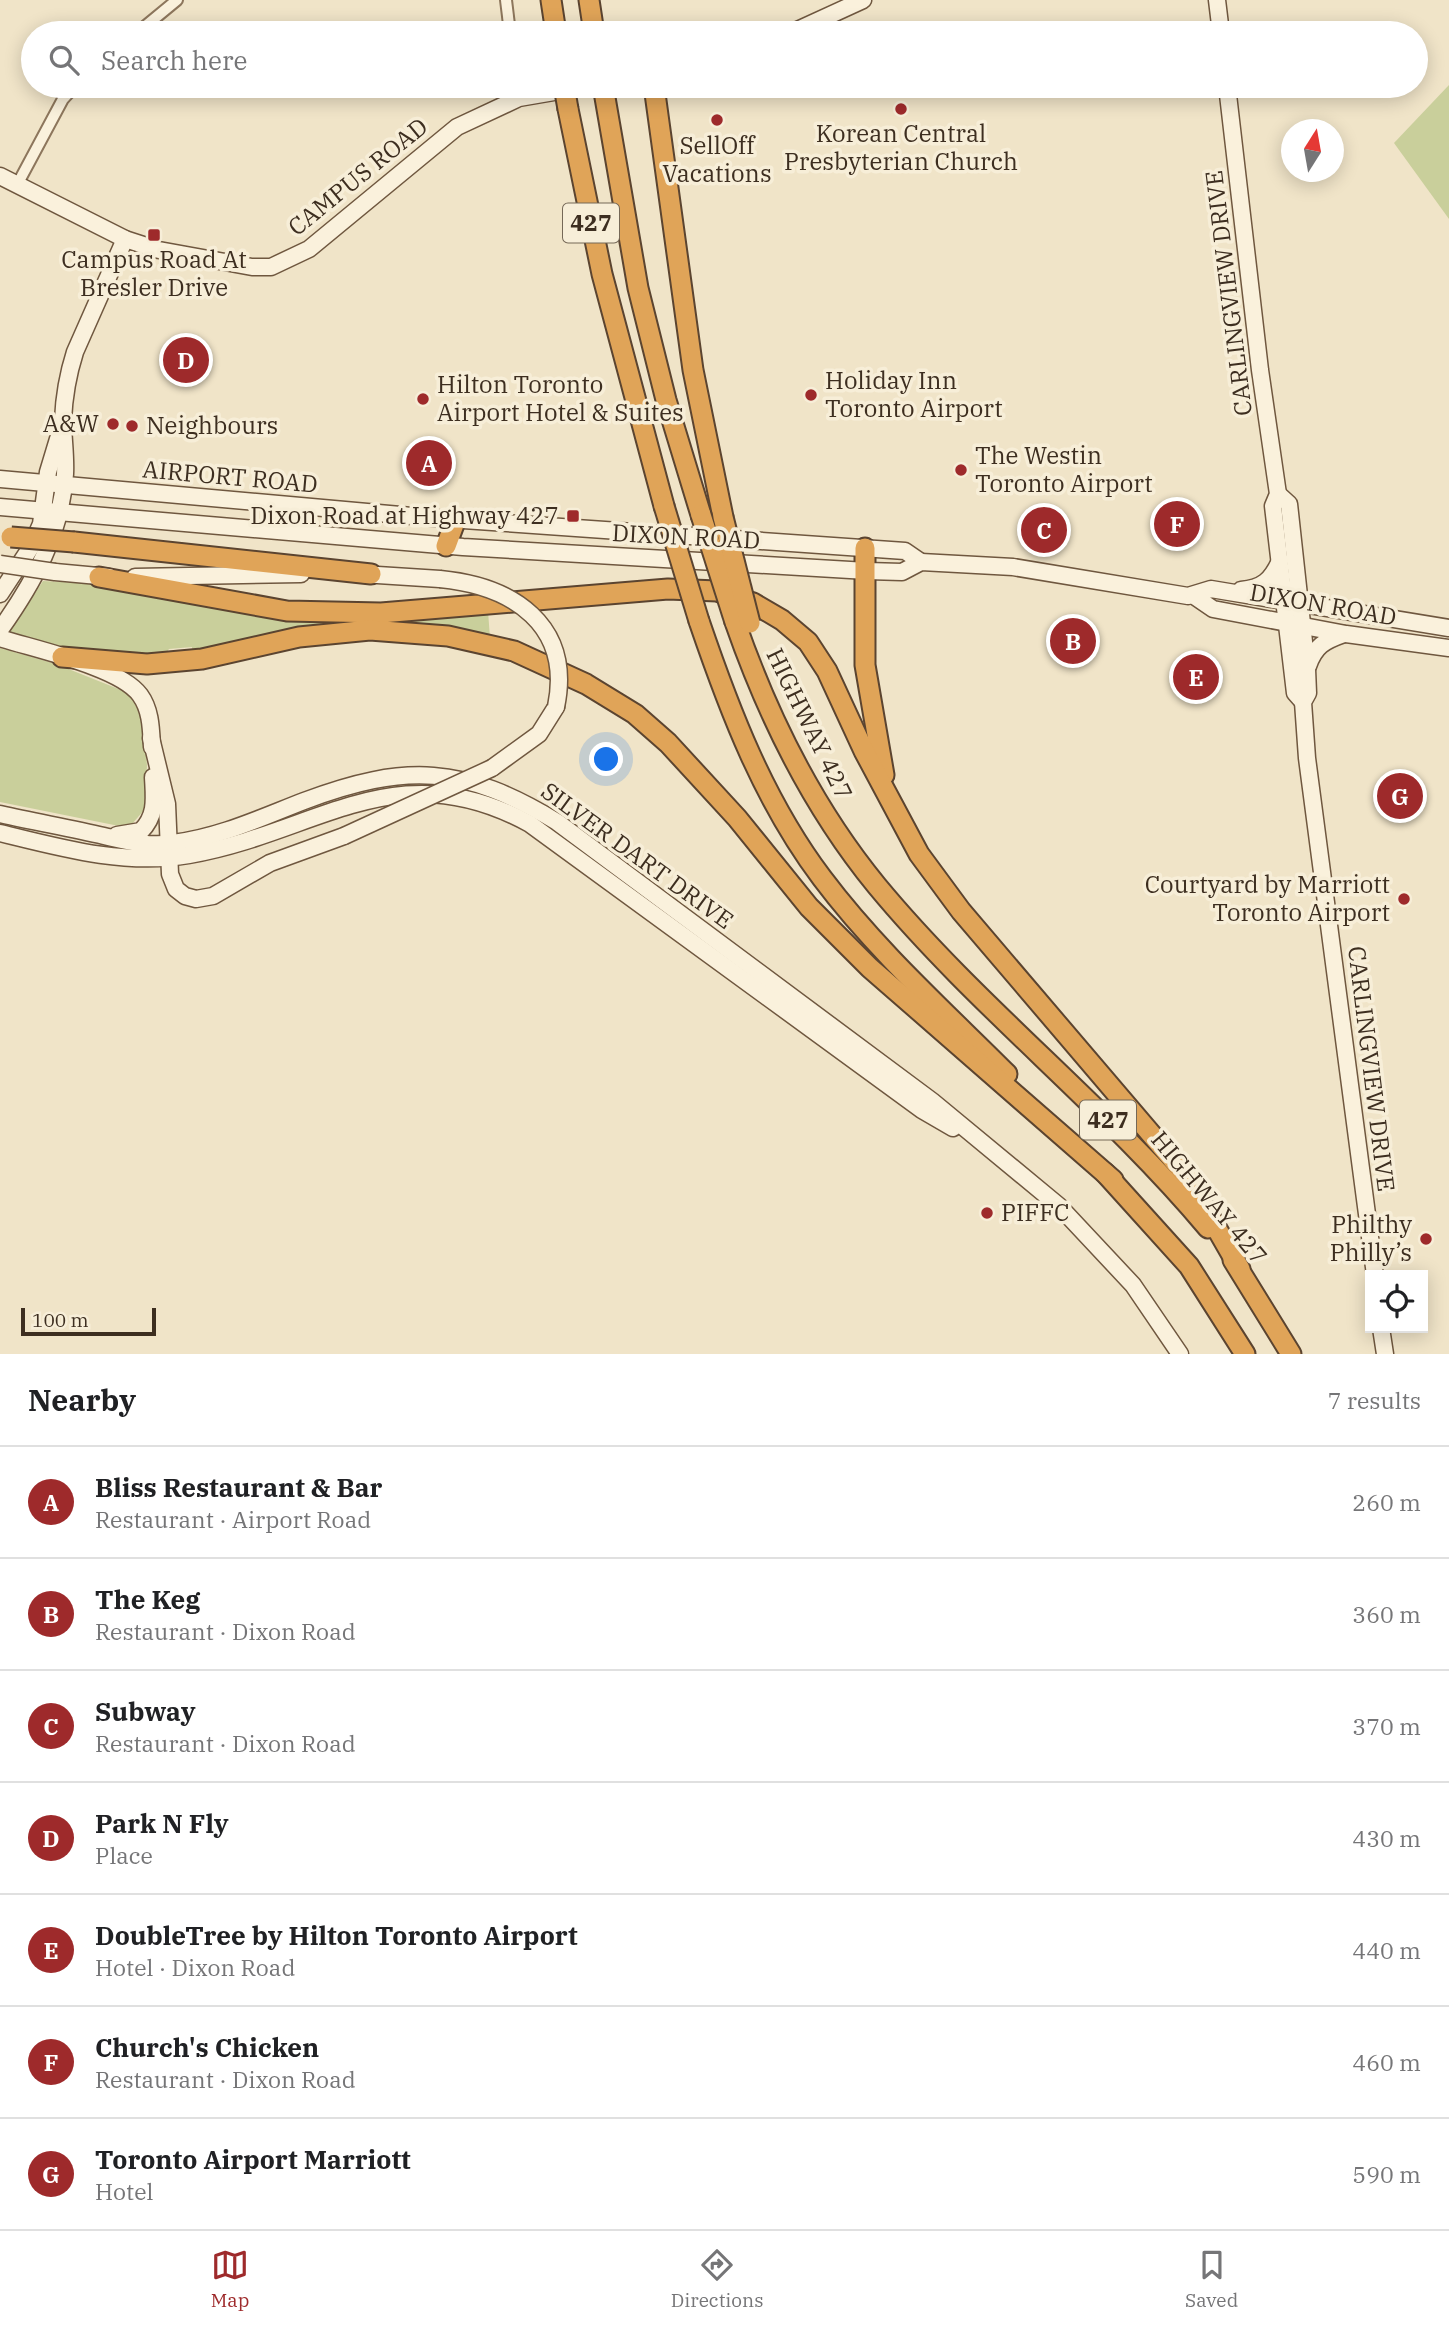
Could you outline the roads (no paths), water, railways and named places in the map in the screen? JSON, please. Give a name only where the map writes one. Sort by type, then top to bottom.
[{"type":"highway","points":[[551,0],[554,21]]},
{"type":"highway","points":[[589,0],[592,21]]},
{"type":"highway","name":"427","points":[[566,98],[602,274],[664,506],[699,621],[757,771],[820,876],[902,969],[1113,1180],[1189,1266],[1245,1354]]},
{"type":"highway","name":"HIGHWAY 427","points":[[605,98],[638,288],[666,400],[701,515],[743,623],[761,692],[807,784],[877,886],[925,939],[1141,1153],[1207,1226],[1240,1269],[1291,1354]]},
{"type":"highway","points":[[656,98],[693,370],[743,623]]},
{"type":"highway","points":[[446,546],[456,519]]},
{"type":"highway","points":[[5,536],[371,574]]},
{"type":"highway","points":[[866,548],[865,665],[887,790]]},
{"type":"highway","points":[[99,577],[287,611],[334,614],[382,613],[668,589],[718,591],[772,614],[808,642],[827,671],[919,854],[947,892],[1185,1175],[1240,1269]]},
{"type":"highway","points":[[62,657],[147,664],[202,659],[299,637],[370,630],[448,636],[514,651],[586,684],[635,714],[668,743],[737,818],[809,907],[870,968],[1113,1180]]},
{"type":"street","points":[[152,21],[177,0]]},
{"type":"street","points":[[506,0],[509,21]]},
{"type":"street","points":[[817,21],[863,0]]},
{"type":"street","points":[[1217,0],[1220,21]]},
{"type":"street","points":[[17,185],[65,98]]},
{"type":"street","name":"CAMPUS ROAD","points":[[0,176],[125,239],[159,250],[252,267],[271,267],[309,249],[457,127],[508,98]]},
{"type":"street","name":"CARLINGVIEW DRIVE","points":[[1228,98],[1258,357],[1278,494],[1273,506],[1280,561],[1292,603]]},
{"type":"street","points":[[0,594],[31,547],[43,510],[46,484],[63,423],[75,352],[125,239]]},
{"type":"street","points":[[0,630],[32,583],[54,537],[64,485],[66,447],[63,423]]},
{"type":"street","name":"AIRPORT ROAD","points":[[0,479],[456,519]]},
{"type":"street","name":"CARLINGVIEW DRIVE","points":[[1278,494],[1289,504],[1295,693],[1303,702]]},
{"type":"street","name":"AIRPORT ROAD","points":[[0,507],[446,546]]},
{"type":"street","name":"DIXON ROAD","points":[[456,519],[646,530],[905,551],[920,562]]},
{"type":"street","name":"DIXON ROAD","points":[[446,546],[867,571],[902,572],[920,562],[1013,567],[1194,596],[1213,609],[1346,634],[1449,648]]},
{"type":"street","points":[[1228,592],[1261,587],[1273,575],[1280,561]]},
{"type":"street","points":[[0,564],[99,577],[371,574],[477,584],[506,594],[539,623],[556,656],[560,676],[556,707],[539,734],[492,768],[344,836],[270,863],[218,894],[201,899],[185,896],[176,889],[171,879],[167,804],[151,737]]},
{"type":"street","name":"DIXON ROAD","points":[[1194,596],[1211,589],[1449,628]]},
{"type":"street","name":"CARLINGVIEW DRIVE","points":[[1294,624],[1307,669],[1308,693],[1303,702],[1307,758],[1374,1270]]},
{"type":"street","points":[[1307,669],[1315,650],[1322,642],[1346,634]]},
{"type":"street","points":[[0,638],[105,672],[136,690],[149,713],[155,803],[151,818],[141,831],[105,836]]},
{"type":"street","name":"SILVER DART DRIVE","points":[[0,834],[105,856],[169,851],[245,840],[387,795],[410,792],[453,795],[488,803],[530,824],[719,953],[922,1110],[989,1149],[1059,1206],[1133,1285],[1180,1354]]},
{"type":"street","name":"SILVER DART DRIVE","points":[[0,814],[169,851]]},
{"type":"street","points":[[1382,1333],[1385,1354]]},
{"type":"place","name":"Korean Central Presbyterian Church","points":[[901,109]]},
{"type":"place","name":"SellOff Vacations","points":[[717,120]]},
{"type":"place","name":"Campus Road At Bresler Drive","points":[[154,235]]},
{"type":"place","name":"Park N Fly","points":[[186,360]]},
{"type":"place","name":"Holiday Inn Toronto Airport","points":[[811,395]]},
{"type":"place","name":"Hilton Toronto Airport Hotel & Suites","points":[[423,399]]},
{"type":"place","name":"A&W","points":[[113,424]]},
{"type":"place","name":"Neighbours","points":[[132,426]]},
{"type":"place","name":"Bliss Restaurant & Bar","points":[[429,463]]},
{"type":"place","name":"The Westin Toronto Airport","points":[[961,470]]},
{"type":"place","name":"Dixon Road at Highway 427","points":[[573,516]]},
{"type":"place","name":"Church's Chicken","points":[[1177,524]]},
{"type":"place","name":"Subway","points":[[1044,530]]},
{"type":"place","name":"The Keg","points":[[1073,641]]},
{"type":"place","name":"DoubleTree by Hilton Toronto Airport","points":[[1196,677]]},
{"type":"place","name":"Toronto Airport Marriott","points":[[1400,796]]},
{"type":"place","name":"Courtyard by Marriott Toronto Airport","points":[[1404,899]]},
{"type":"place","name":"PIFFC","points":[[987,1213]]},
{"type":"place","name":"Philthy Philly’s","points":[[1426,1239]]}]
